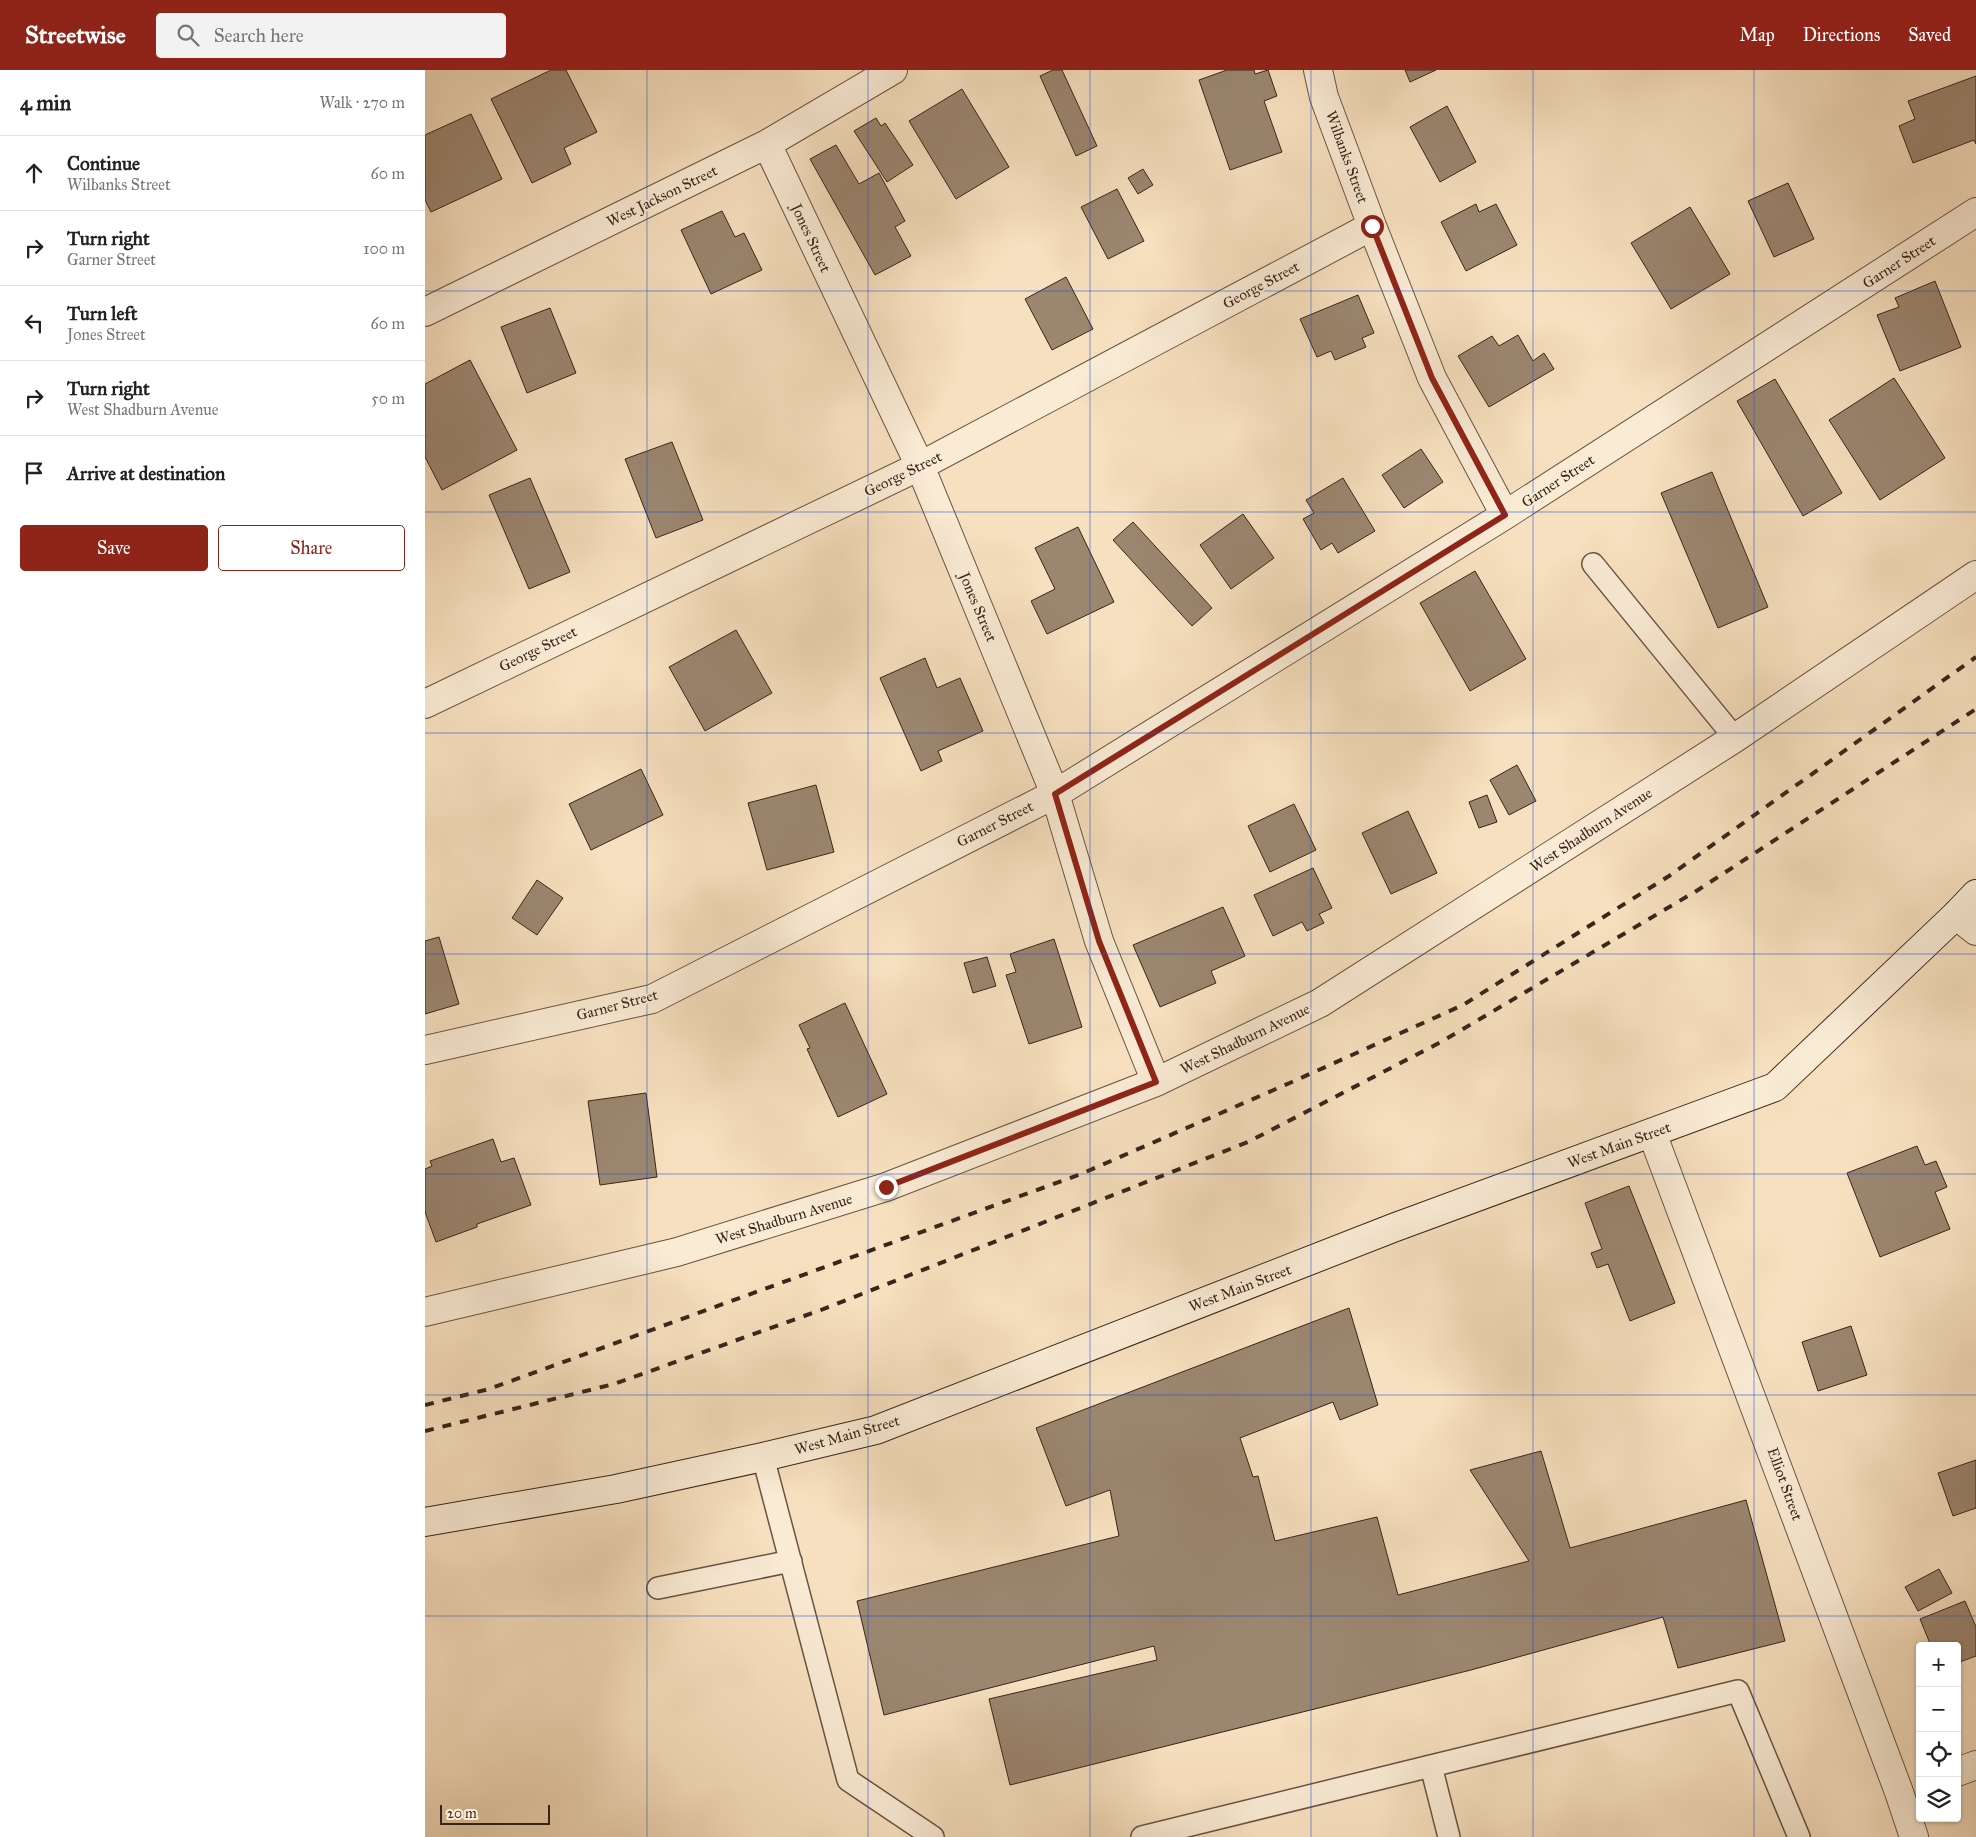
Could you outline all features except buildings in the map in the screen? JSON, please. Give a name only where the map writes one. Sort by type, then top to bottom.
[{"type":"street","name":"West Jackson Street","points":[[425,312],[767,144],[893,70]]},
{"type":"street","name":"Wilbanks Street","points":[[1318,70],[1324,97],[1432,378],[1505,515]]},
{"type":"street","name":"Jones Street","points":[[767,144],[920,466],[1055,794],[1099,941],[1156,1082]]},
{"type":"street","name":"Garner Street","points":[[425,1050],[652,999],[1055,794],[1505,515],[1976,212]]},
{"type":"street","name":"George Street","points":[[425,704],[920,466],[1372,226]]},
{"type":"street","name":"West Shadburn Avenue","points":[[425,1312],[677,1252],[886,1187],[1156,1082],[1320,1004],[1735,738],[1976,575]]},
{"type":"street","name":"West Main Street","points":[[425,1522],[616,1488],[763,1457],[876,1430],[1393,1228],[1775,1087],[1966,923],[1976,894]]},
{"type":"street","name":"Elliot Street","points":[[1653,1133],[1909,1789],[1914,1837]]},
{"type":"street","points":[[1961,1771],[1976,1765]]},
{"type":"lane","points":[[1593,564],[1735,738]]},
{"type":"lane","points":[[763,1457],[848,1780],[933,1837]]},
{"type":"lane","points":[[658,1588],[791,1561]]},
{"type":"lane","points":[[1142,1837],[1738,1691],[1799,1837]]},
{"type":"lane","points":[[1431,1766],[1449,1837]]},
{"type":"railway","points":[[425,1405],[489,1389],[1081,1174],[1463,1005],[1669,876],[1976,657]]},
{"type":"railway","points":[[425,1431],[614,1384],[821,1310],[1248,1142],[1441,1042],[1698,890],[1976,709]]},
{"type":"route","points":[[886,1187],[1156,1082],[1099,941],[1055,794],[1505,515],[1432,378],[1372,226]]}]
